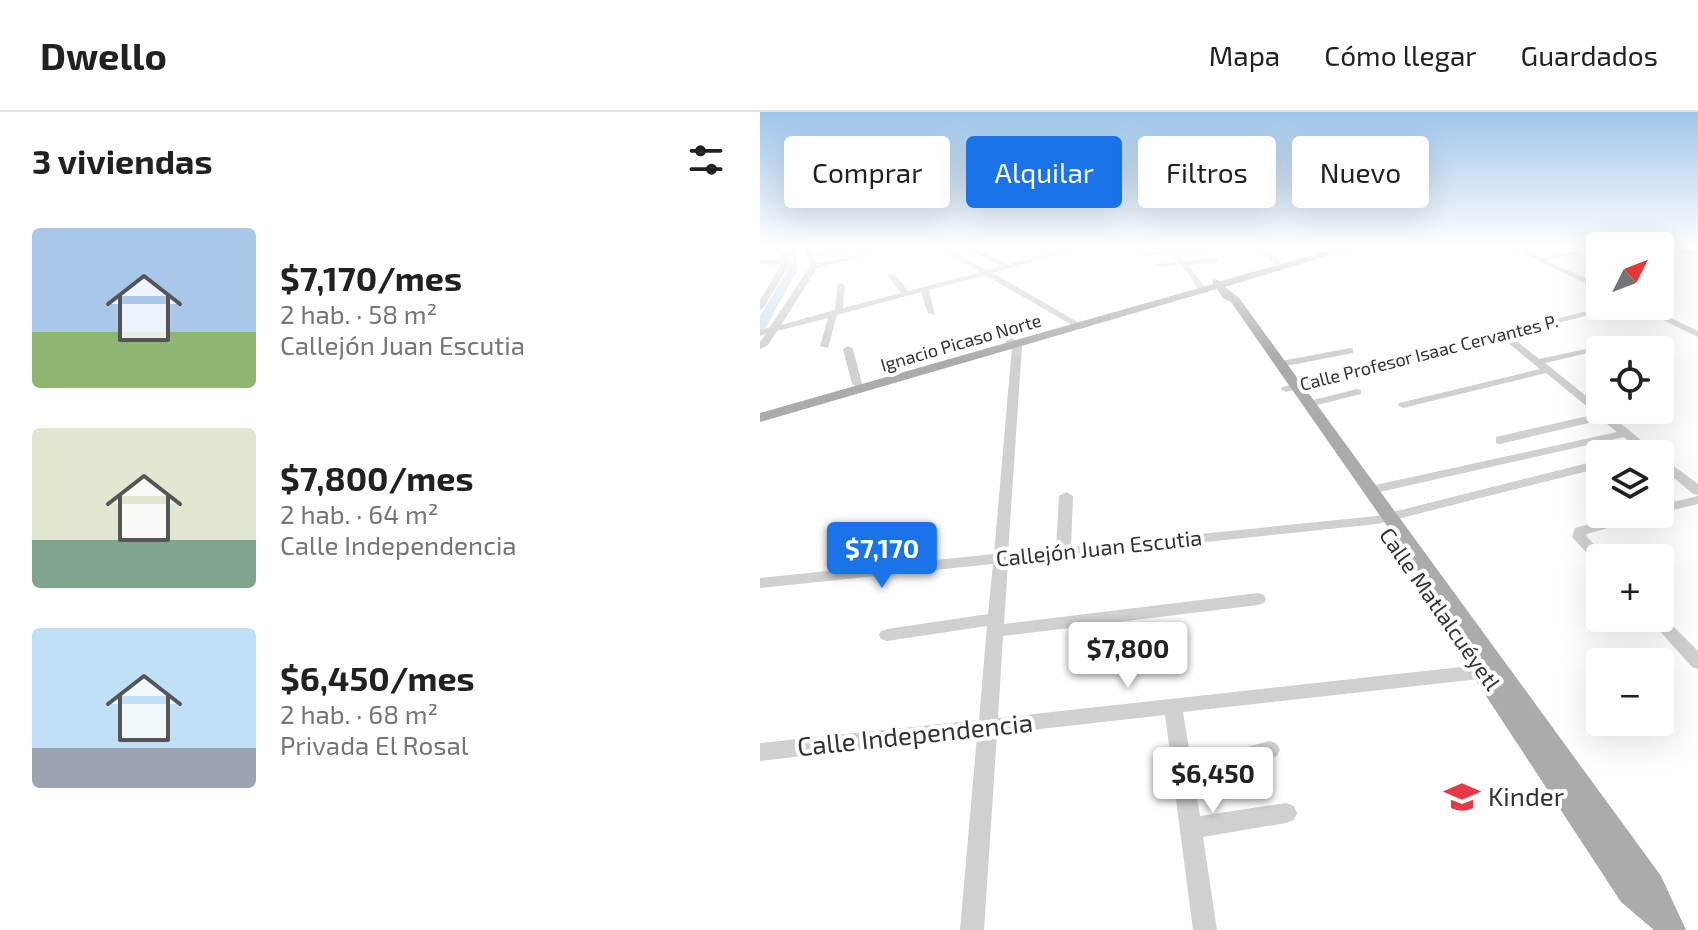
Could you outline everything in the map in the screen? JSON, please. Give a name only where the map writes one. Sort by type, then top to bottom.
[{"type":"main road","name":"Ignacio Picaso Norte","points":[[1221,288],[1230,284]]},
{"type":"main road","name":"Ignacio Picaso Norte","points":[[760,418],[1202,288],[1233,284]]},
{"type":"main road","name":"Calle Matlalcuéyetl","points":[[1221,288],[1235,300],[1281,364],[1291,388],[1309,404],[1371,490],[1384,519]]},
{"type":"main road","name":"Calle Matlalcuéyetl","points":[[1221,288],[1227,301],[1492,671],[1632,891],[1666,924]]},
{"type":"main road","name":"Ignacio Picaso Norte","points":[[760,411],[1013,343]]},
{"type":"street","points":[[761,305],[772,284]]},
{"type":"street","points":[[760,346],[774,330],[800,284]]},
{"type":"street","points":[[898,284],[905,293]]},
{"type":"street","points":[[760,333],[938,284]]},
{"type":"street","points":[[1010,284],[1078,324]]},
{"type":"street","points":[[1199,284],[1202,288]]},
{"type":"street","points":[[825,346],[841,285]]},
{"type":"street","points":[[924,288],[932,313]]},
{"type":"street","name":"Calle Profesor Isaac Cervantes P.","points":[[1291,388],[1586,314]]},
{"type":"street","points":[[1668,320],[1698,334]]},
{"type":"street","points":[[1504,335],[1586,402]]},
{"type":"street","points":[[972,930],[1013,343]]},
{"type":"street","points":[[848,349],[857,384]]},
{"type":"street","points":[[1281,364],[1350,351]]},
{"type":"street","points":[[1403,405],[1586,352]]},
{"type":"street","points":[[1309,404],[1357,392]]},
{"type":"street","points":[[1553,419],[1586,414]]},
{"type":"street","points":[[1500,440],[1586,416]]},
{"type":"street","points":[[1614,424],[1634,440]]},
{"type":"street","points":[[1371,490],[1626,433]]},
{"type":"street","name":"Callejón Juan Escutia","points":[[760,583],[1384,519],[1586,468]]},
{"type":"street","points":[[1674,473],[1698,491]]},
{"type":"street","points":[[1063,552],[1066,496]]},
{"type":"street","points":[[1674,506],[1698,500]]},
{"type":"street","points":[[1586,544],[1579,537],[1580,531],[1591,528]]},
{"type":"street","points":[[887,635],[1258,599]]},
{"type":"street","points":[[1669,632],[1698,662]]},
{"type":"street","name":"Calle Independencia","points":[[760,752],[1492,671]]},
{"type":"street","points":[[1173,706],[1205,930]]},
{"type":"street","points":[[1181,772],[1270,750]]},
{"type":"street","points":[[1192,828],[1286,813]]},
{"type":"waterway","points":[[760,327],[784,284]]},
{"type":"place","name":"Kinder","points":[[1462,797]]}]
